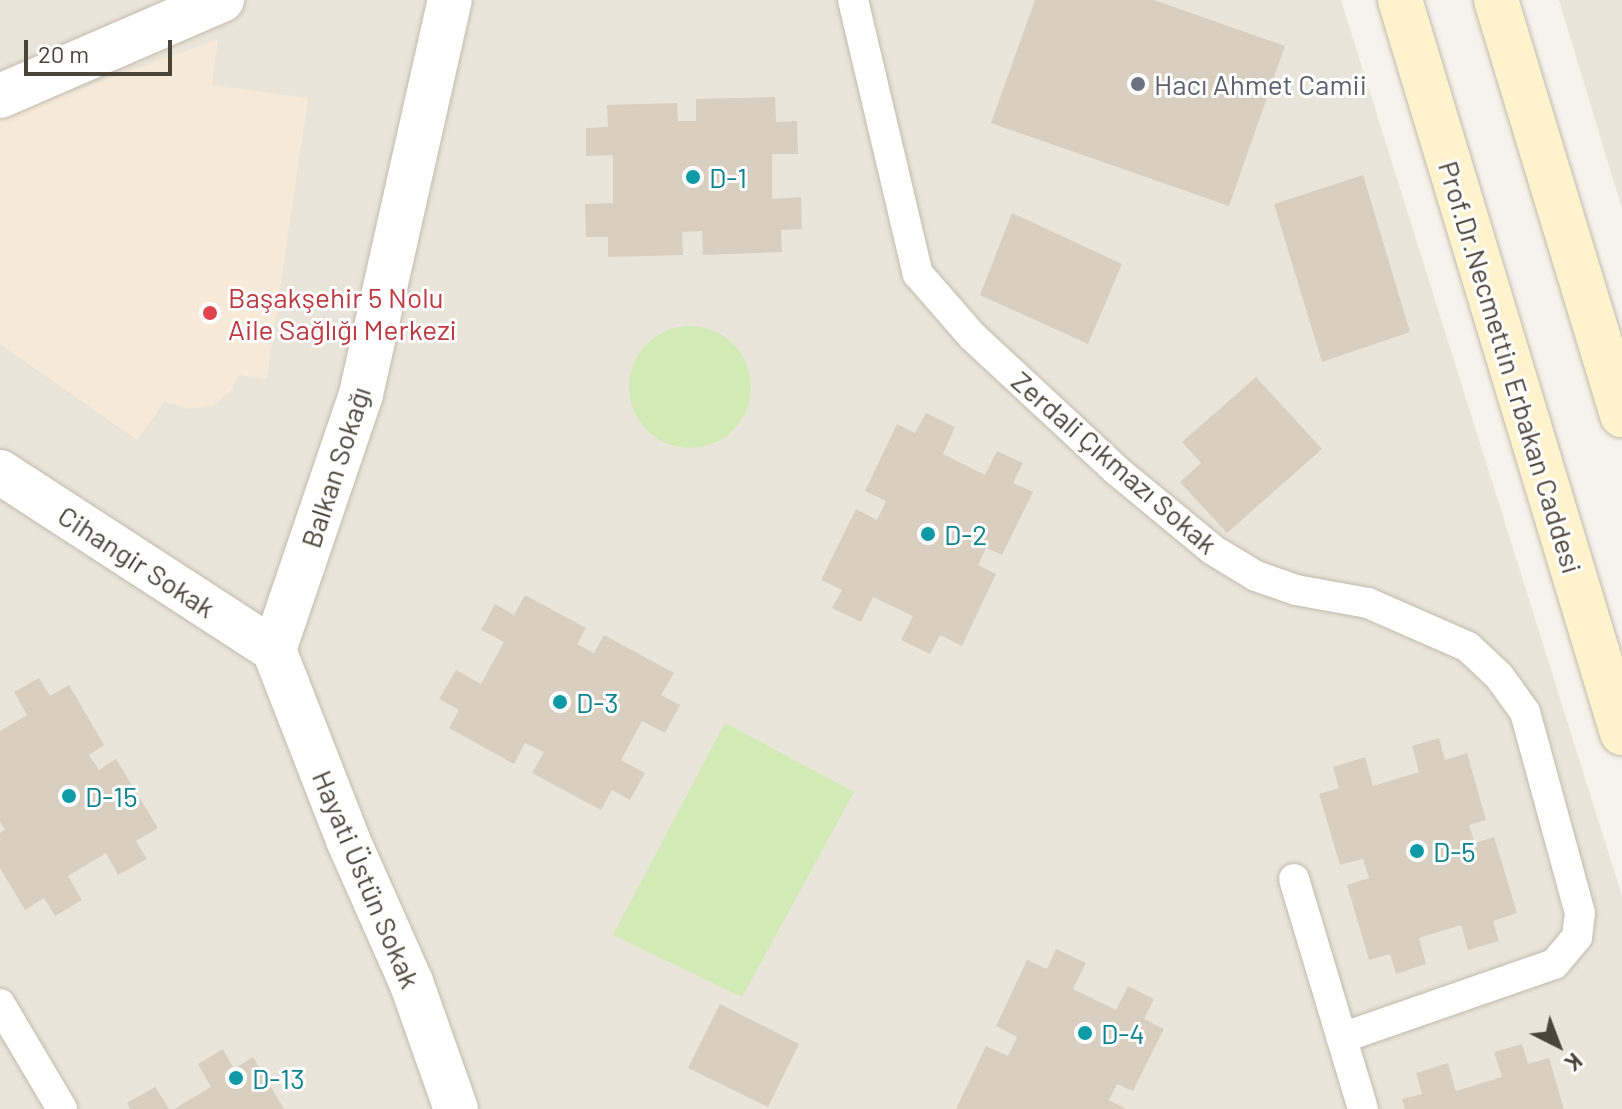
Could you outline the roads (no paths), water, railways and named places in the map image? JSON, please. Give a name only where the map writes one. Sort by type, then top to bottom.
[{"type":"main road","name":"Prof.Dr.Necmettin Erbakan Caddesi","points":[[1400,0],[1622,733]]},
{"type":"main road","points":[[1496,0],[1622,415]]},
{"type":"street","points":[[0,96],[222,0]]},
{"type":"street","name":"Balkan Sokağı","points":[[274,650],[361,394],[450,0]]},
{"type":"street","name":"Cihangir Sokak","points":[[0,472],[274,650]]},
{"type":"street","name":"Hayati Üstün Sokak","points":[[274,650],[348,840],[411,982],[456,1109]]},
{"type":"lane","name":"Zerdali Çıkmazı Sokak","points":[[853,0],[918,274],[972,336],[1116,470],[1213,550],[1256,576],[1296,590],[1368,603],[1468,647],[1499,676],[1525,712],[1580,913],[1577,937],[1554,964],[1342,1038]]},
{"type":"lane","points":[[1294,879],[1363,1109]]},
{"type":"lane","points":[[0,1004],[62,1109]]},
{"type":"place","name":"Hacı Ahmet Camii","points":[[1138,84]]},
{"type":"place","name":"D-1","points":[[693,177]]},
{"type":"place","name":"Başakşehir 5 Nolu Aile Sağlığı Merkezi","points":[[210,313]]},
{"type":"place","name":"D-2","points":[[928,534]]},
{"type":"place","name":"D-3","points":[[560,702]]},
{"type":"place","name":"D-15","points":[[69,796]]},
{"type":"place","name":"D-5","points":[[1417,851]]},
{"type":"place","name":"D-4","points":[[1085,1033]]},
{"type":"place","name":"D-13","points":[[236,1078]]}]
